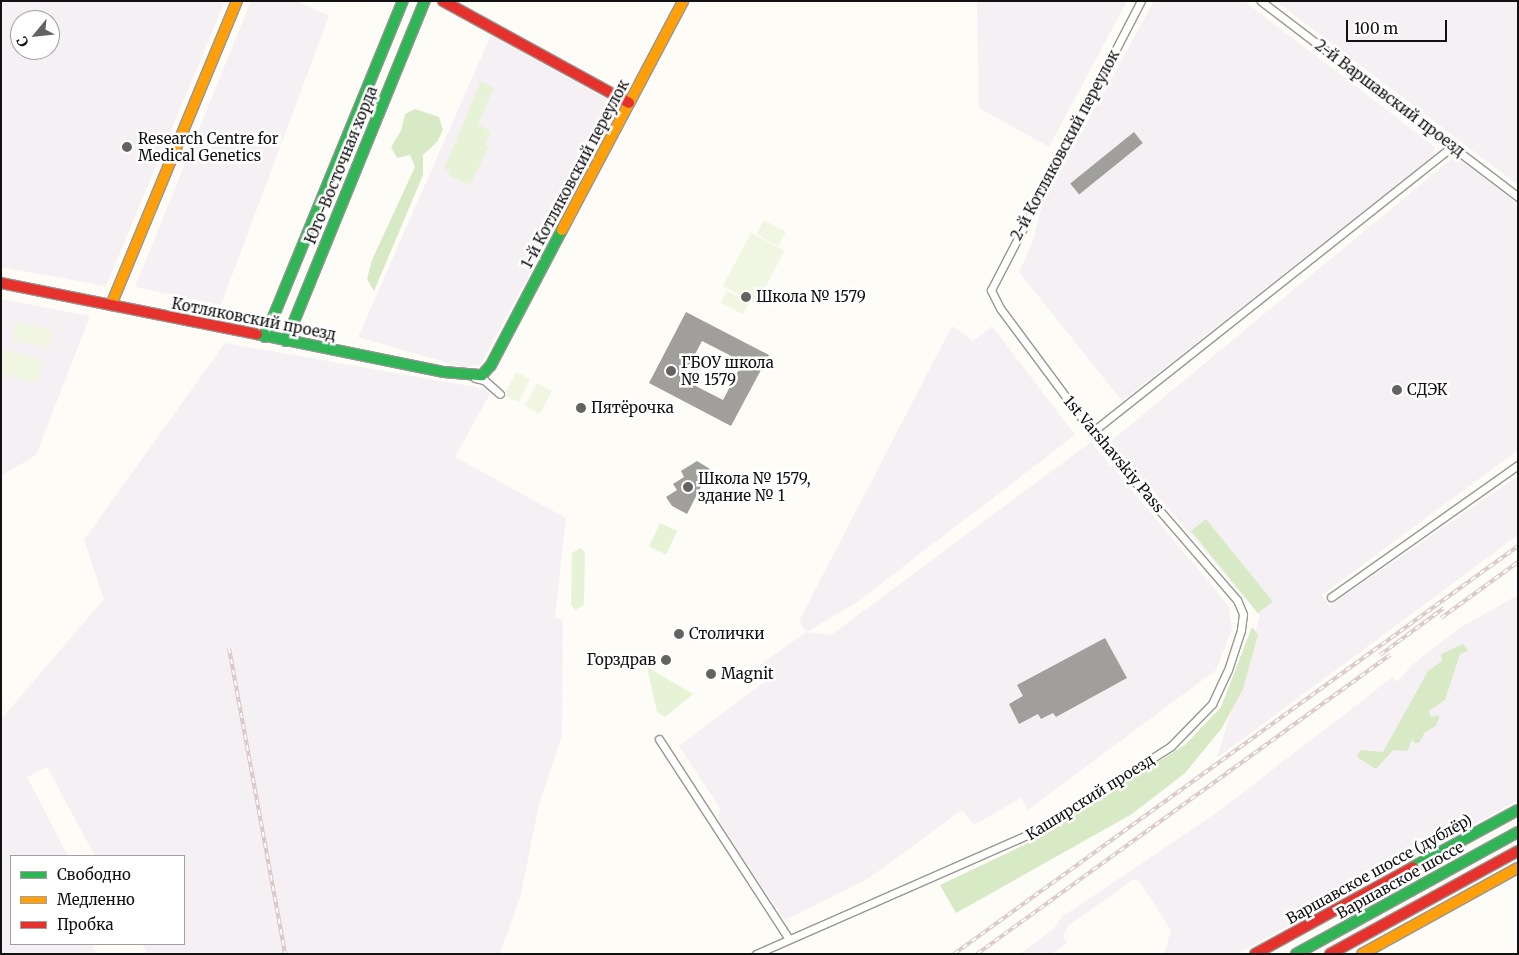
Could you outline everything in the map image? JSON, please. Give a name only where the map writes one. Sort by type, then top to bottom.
[{"type":"main road","points":[[111,305],[237,1]]},
{"type":"main road","name":"Юго-Восточная хорда","points":[[265,337],[403,1]]},
{"type":"main road","name":"Юго-Восточная хорда","points":[[286,341],[425,1]]},
{"type":"main road","points":[[443,1],[629,103]]},
{"type":"main road","name":"1-й Котляковский переулок","points":[[488,370],[683,1]]},
{"type":"main road","name":"Котляковский проезд","points":[[1,283],[265,337],[470,376],[488,370]]},
{"type":"main road","name":"Варшавское шоссе (дублёр)","points":[[1255,954],[1518,810]]},
{"type":"main road","name":"Варшавское шоссе","points":[[1296,954],[1518,832]]},
{"type":"main road","name":"Варшавское шоссе","points":[[1330,954],[1518,851]]},
{"type":"main road","points":[[1362,954],[1518,868]]},
{"type":"street","name":"2-й Котляковский переулок","points":[[991,290],[1141,1]]},
{"type":"street","name":"2-й Варшавский проезд","points":[[1261,1],[1454,145],[1518,197]]},
{"type":"street","points":[[1092,432],[1454,145]]},
{"type":"street","name":"1st Varshavskiy Pass","points":[[991,290],[1000,308],[1092,432],[1238,600],[1243,614]]},
{"type":"street","points":[[488,370],[490,385]]},
{"type":"street","points":[[470,376],[490,385],[500,394]]},
{"type":"street","points":[[1331,597],[1518,465]]},
{"type":"street","name":"Каширский проезд","points":[[756,954],[788,938],[1045,828],[1171,746],[1212,704],[1228,670],[1243,614]]},
{"type":"street","points":[[659,739],[788,938]]},
{"type":"shaded area","points":[[1,1],[225,1],[106,286],[1,267]]},
{"type":"shaded area","points":[[251,1],[297,1],[329,16],[221,305],[135,287]]},
{"type":"shaded area","points":[[977,1],[1127,1],[1049,147],[979,108]]},
{"type":"shaded area","points":[[1154,1],[1244,1],[1435,147],[1433,156],[1122,401],[1019,272],[1033,241],[1042,205]]},
{"type":"shaded area","points":[[1276,1],[1518,1],[1518,185]]},
{"type":"shaded area","points":[[491,35],[621,107],[480,365],[465,368],[358,337]]},
{"type":"shaded area","points":[[1455,156],[1518,204],[1518,450],[1322,595],[1329,606],[1518,476],[1518,535],[1217,758],[1260,616],[1111,441]]},
{"type":"shaded area","points":[[1,299],[90,316],[36,455],[1,476]]},
{"type":"shaded area","points":[[952,326],[973,341],[992,326],[1075,435],[857,602],[807,632],[831,635],[1091,442],[1229,606],[1232,629],[1216,670],[1028,810],[1021,798],[974,825],[962,810],[869,878],[785,920],[737,850],[717,816],[721,810],[679,746],[768,679],[759,666],[806,632],[799,621]]},
{"type":"shaded area","points":[[225,343],[492,390],[455,457],[566,518],[555,617],[563,620],[562,735],[539,804],[521,894],[500,954],[147,954],[142,945],[185,945],[185,855],[94,855],[47,767],[27,777],[67,855],[10,855],[10,945],[92,945],[97,954],[1,954],[1,719],[104,599],[84,540]]},
{"type":"shaded area","points":[[1518,595],[1518,800],[1237,954],[1164,954],[1171,930],[1139,881],[1134,879],[1068,926],[1063,937],[1067,943],[1052,954],[1020,954],[1054,928],[1062,917],[1215,814],[1393,677],[1397,682],[1412,665],[1458,629]]},
{"type":"green space","points":[[481,81],[494,88],[478,124],[491,132],[485,145],[489,147],[470,185],[449,176],[450,171],[444,169]]},
{"type":"green space","points":[[415,109],[439,117],[443,130],[437,142],[423,155],[423,175],[374,291],[367,279],[372,260],[415,167],[410,155],[397,158],[391,147],[401,131],[405,114]]},
{"type":"green space","points":[[764,220],[786,232],[778,246],[756,234]]},
{"type":"green space","points":[[751,233],[785,251],[756,304],[723,286]]},
{"type":"green space","points":[[727,291],[749,303],[743,314],[721,302]]},
{"type":"green space","points":[[16,322],[53,330],[49,348],[12,340]]},
{"type":"green space","points":[[1,350],[43,359],[38,382],[1,375]]},
{"type":"green space","points":[[516,372],[530,379],[518,402],[504,395]]},
{"type":"green space","points":[[537,383],[552,391],[540,414],[525,406]]},
{"type":"green space","points":[[1206,519],[1273,601],[1258,613],[1191,531]]},
{"type":"green space","points":[[660,523],[677,531],[666,555],[649,547]]},
{"type":"green space","points":[[580,548],[585,552],[584,605],[575,610],[571,604],[572,553]]},
{"type":"green space","points":[[1252,627],[1258,635],[1243,689],[1222,728],[1185,773],[1132,814],[956,913],[940,885],[1043,836],[1186,744],[1221,707]]},
{"type":"green space","points":[[1463,644],[1468,651],[1460,654],[1445,700],[1429,711],[1431,717],[1438,715],[1439,718],[1436,726],[1425,732],[1419,743],[1414,743],[1413,738],[1407,751],[1393,750],[1376,769],[1357,757],[1360,750],[1383,752],[1428,671],[1442,661],[1441,654]]},
{"type":"green space","points":[[647,667],[693,694],[665,717],[657,712]]},
{"type":"building","points":[[1134,132],[1143,143],[1079,194],[1070,184]]},
{"type":"building","name":"ГБОУ школа № 1579","points":[[686,312],[769,355],[731,426],[649,383]],"holes":[[[702,341],[743,362],[723,400],[682,379]]]},
{"type":"building","name":"Школа № 1579, здание № 1","points":[[697,461],[710,469],[687,514],[672,506],[666,497],[677,490],[673,484],[684,477],[681,471]]},
{"type":"building","points":[[1105,638],[1127,678],[1056,717],[1053,713],[1041,719],[1038,714],[1019,724],[1009,704],[1023,696],[1017,685]]},
{"type":"railway","points":[[954,954],[1518,546]]},
{"type":"railway","points":[[1441,618],[1518,562]]},
{"type":"railway","points":[[1380,655],[1444,608]]},
{"type":"railway","points":[[229,648],[285,954]]},
{"type":"railway","points":[[977,954],[1390,655]]},
{"type":"traffic: fast","points":[[265,337],[403,1]]},
{"type":"traffic: fast","points":[[286,341],[425,1]]},
{"type":"traffic: fast","points":[[257,334],[444,372],[482,375],[491,365],[562,230]]},
{"type":"traffic: fast","points":[[1413,867],[1518,810]]},
{"type":"traffic: fast","points":[[1296,954],[1518,832]]},
{"type":"traffic: slow","points":[[111,305],[237,1]]},
{"type":"traffic: slow","points":[[562,230],[683,1]]},
{"type":"traffic: slow","points":[[1362,954],[1518,868]]},
{"type":"traffic: jam","points":[[443,1],[629,103]]},
{"type":"traffic: jam","points":[[1,283],[257,334]]},
{"type":"traffic: jam","points":[[1330,954],[1518,851]]},
{"type":"traffic: jam","points":[[1255,954],[1413,867]]},
{"type":"place","name":"Research Centre for Medical Genetics","points":[[127,147]]},
{"type":"place","name":"Школа № 1579","points":[[746,297]]},
{"type":"place","name":"ГБОУ школа № 1579","points":[[671,371]]},
{"type":"place","name":"СДЭК","points":[[1397,390]]},
{"type":"place","name":"Пятёрочка","points":[[581,408]]},
{"type":"place","name":"Школа № 1579, здание № 1","points":[[688,487]]},
{"type":"place","name":"Столички","points":[[679,634]]},
{"type":"place","name":"Горздрав","points":[[666,660]]},
{"type":"place","name":"Magnit","points":[[711,674]]}]
